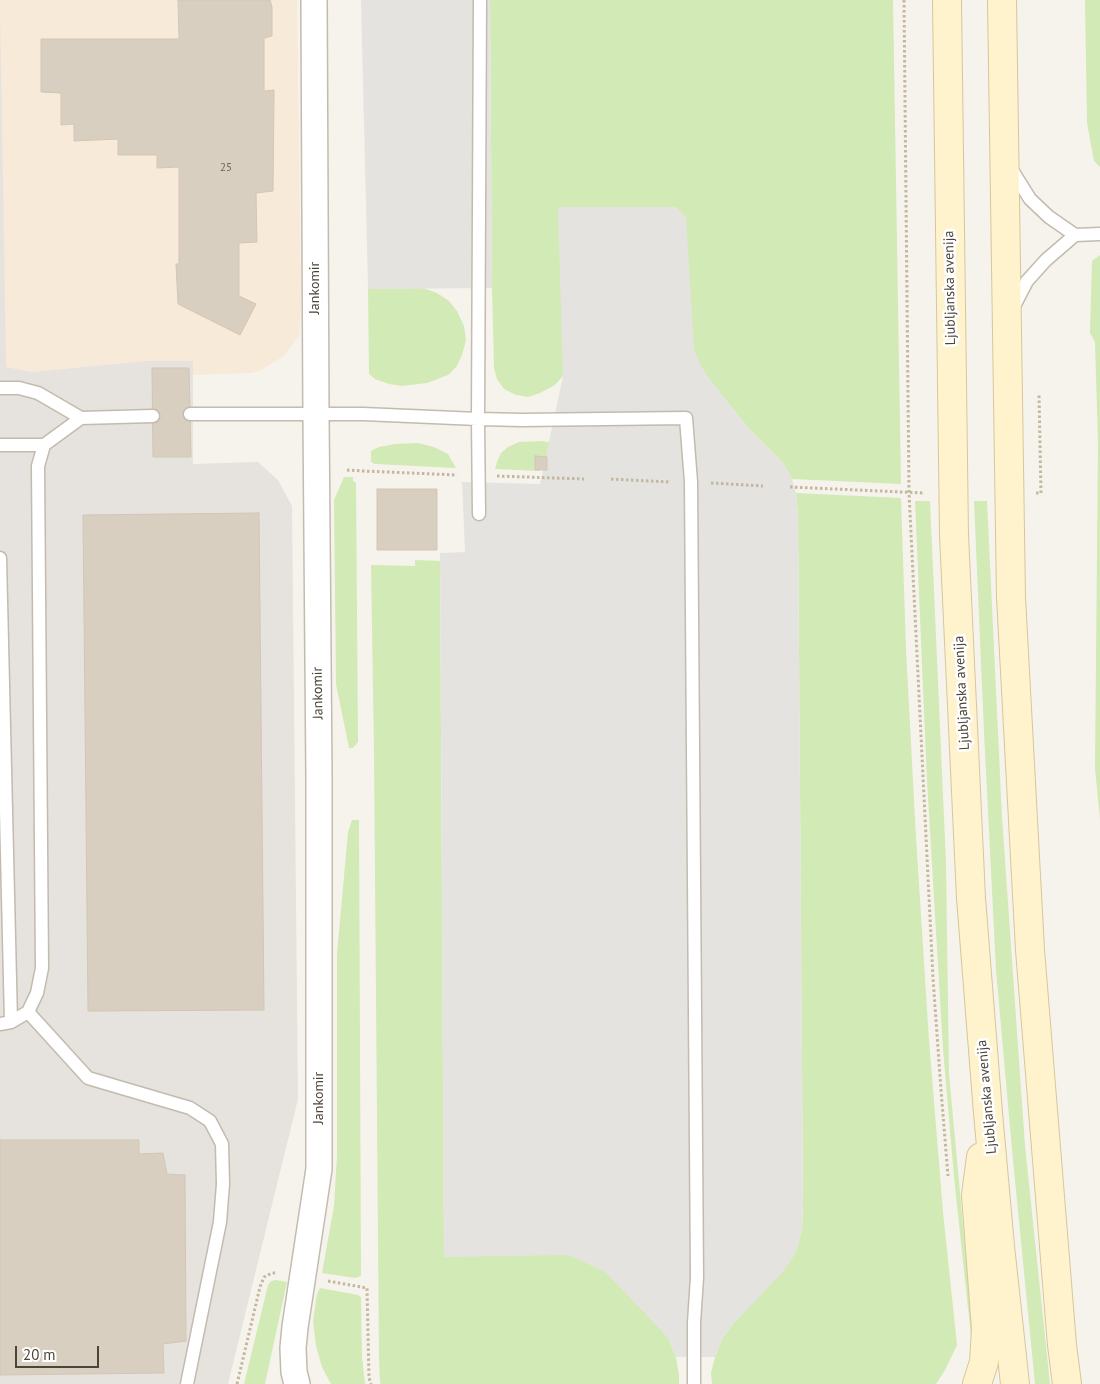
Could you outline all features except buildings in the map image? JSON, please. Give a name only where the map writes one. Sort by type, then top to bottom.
[{"type":"main road","name":"Ljubljanska avenija","points":[[947,0],[954,535],[971,898],[1000,1246],[1015,1384]]},
{"type":"main road","points":[[1002,0],[1011,597],[1030,950],[1061,1335],[1067,1384]]},
{"type":"main road","points":[[977,1384],[984,1362],[986,1329],[976,1195],[988,1113]]},
{"type":"street","name":"Jankomir","points":[[296,1384],[293,1348],[294,1326],[319,1169],[319,779],[314,0]]},
{"type":"lane","points":[[479,514],[480,0]]},
{"type":"lane","points":[[1004,156],[1030,199],[1049,217],[1075,235],[1100,234]]},
{"type":"lane","points":[[1006,320],[1026,281],[1046,260],[1075,235]]},
{"type":"lane","points":[[0,388],[19,388],[38,393],[81,418],[153,416]]},
{"type":"lane","points":[[190,414],[363,414],[478,419],[686,418],[691,482],[692,542],[697,1277],[694,1323],[694,1384]]},
{"type":"lane","points":[[0,446],[44,445],[81,418]]},
{"type":"lane","points":[[0,558],[6,1023],[28,1012],[37,993],[42,968],[38,466],[44,445]]},
{"type":"lane","points":[[28,1012],[88,1078],[190,1108],[210,1121],[222,1144],[224,1184],[220,1222],[187,1384]]},
{"type":"path","points":[[904,0],[909,493],[933,978],[949,1179]]},
{"type":"path","points":[[1035,493],[1041,493],[1039,395]]},
{"type":"path","points":[[348,470],[463,475]]},
{"type":"path","points":[[494,476],[584,479]]},
{"type":"path","points":[[611,479],[678,482]]},
{"type":"path","points":[[703,483],[763,486]]},
{"type":"path","points":[[790,487],[929,493]]},
{"type":"path","points":[[237,1384],[260,1287],[264,1278],[272,1273],[284,1273]]},
{"type":"path","points":[[320,1280],[367,1288],[371,1384]]},
{"type":"shaded area","points":[[0,0],[297,0],[301,307],[299,335],[285,355],[260,371],[251,373],[193,375],[193,361],[146,361],[32,372],[5,367]]},
{"type":"shaded area","points":[[0,0],[6,367],[32,372],[146,361],[193,361],[193,464],[258,462],[278,480],[292,506],[298,1099],[228,1384],[0,1384]]},
{"type":"shaded area","points":[[361,0],[490,0],[492,288],[368,289]]},
{"type":"shaded area","points":[[558,207],[676,207],[686,217],[694,349],[709,379],[752,432],[782,462],[792,479],[796,493],[798,515],[802,1229],[793,1257],[783,1272],[732,1325],[722,1339],[715,1357],[676,1357],[668,1337],[605,1272],[569,1255],[444,1257],[440,553],[465,552],[462,482],[540,484],[563,376]]},
{"type":"green space","points":[[490,0],[893,0],[901,484],[792,479],[782,462],[752,432],[709,379],[700,364],[563,376],[555,385],[528,397],[516,395],[504,389],[497,379],[494,368]]},
{"type":"green space","points":[[1085,0],[1100,0],[1100,167],[1094,161],[1087,123]]},
{"type":"green space","points":[[1100,255],[1100,820],[1095,768],[1098,444],[1095,342],[1090,333],[1092,261]]},
{"type":"green space","points":[[423,288],[437,293],[449,301],[457,311],[464,326],[466,340],[457,366],[448,375],[427,383],[402,386],[375,379],[369,374],[368,289]]},
{"type":"green space","points":[[542,441],[554,443],[546,457],[535,457],[539,471],[495,469],[501,453],[508,447],[519,442]]},
{"type":"green space","points":[[418,443],[434,447],[448,454],[456,468],[375,464],[371,462],[371,451],[379,447]]},
{"type":"green space","points":[[344,477],[353,477],[353,481],[356,483],[358,742],[353,748],[349,748],[336,684],[334,500]]},
{"type":"green space","points":[[796,493],[901,498],[906,649],[929,1040],[943,1212],[957,1345],[936,1384],[712,1384],[711,1373],[722,1339],[732,1325],[793,1257],[802,1229],[798,515]]},
{"type":"green space","points":[[915,501],[930,501],[946,863],[949,1074],[967,1268],[974,1268],[973,1355],[954,1177],[943,1049],[927,781]]},
{"type":"green space","points":[[974,501],[987,501],[1002,817],[1025,1146],[1050,1384],[1035,1384],[996,970]]},
{"type":"green space","points":[[415,560],[440,561],[444,1256],[566,721],[646,1314],[668,1337],[676,1357],[679,1384],[381,1384],[380,1382],[371,565],[415,566]]},
{"type":"green space","points":[[352,820],[359,820],[361,1276],[355,1278],[322,1273],[334,1206],[337,1156],[337,954],[348,832]]},
{"type":"green space","points":[[271,1281],[287,1282],[265,1384],[244,1384],[268,1285]]},
{"type":"green space","points":[[320,1288],[361,1297],[362,1357],[365,1384],[331,1384],[322,1367],[316,1346],[313,1321],[317,1294]]}]
